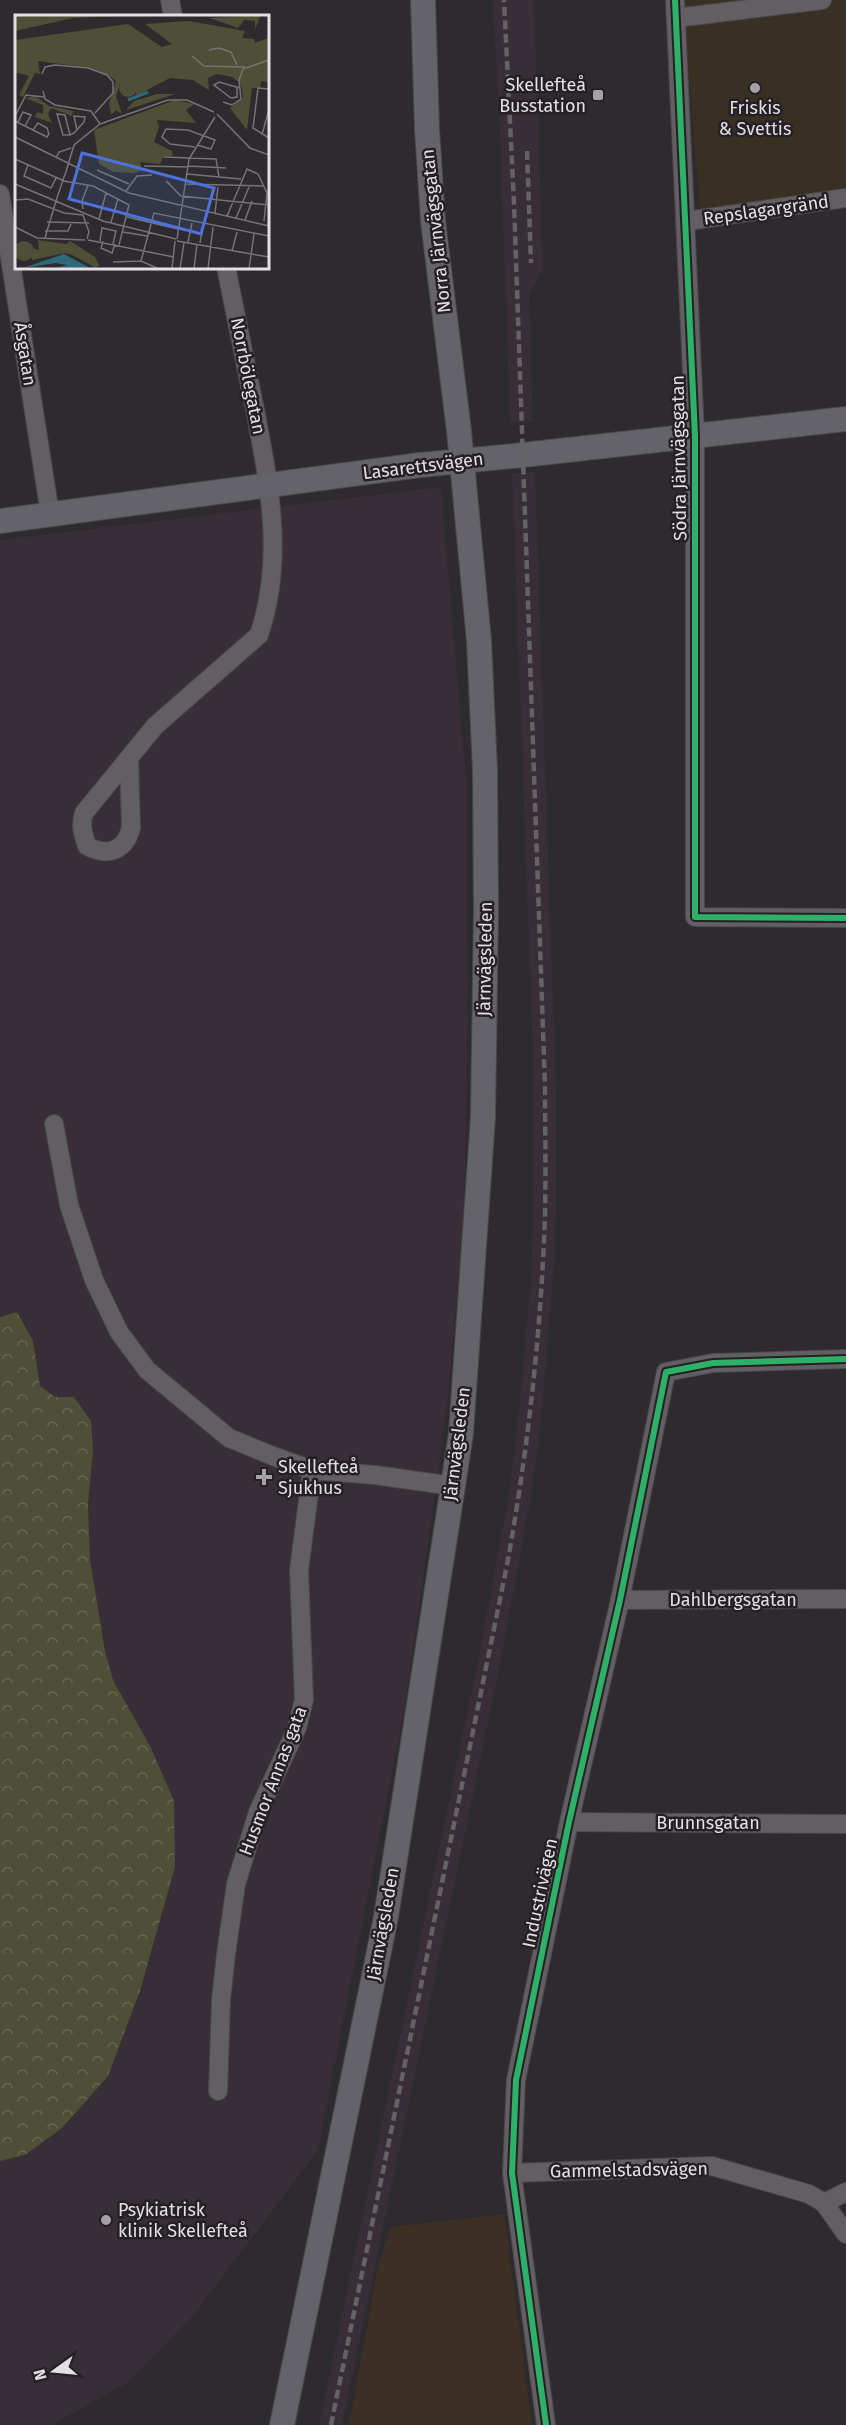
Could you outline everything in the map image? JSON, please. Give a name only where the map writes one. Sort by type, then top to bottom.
[{"type":"main road","name":"Norra Järnvägsgatan","points":[[423,0],[427,129],[433,221],[459,431],[460,462]]},
{"type":"main road","name":"Lasarettsvägen","points":[[0,521],[420,465],[846,419]]},
{"type":"main road","name":"Järnvägsleden","points":[[282,2421],[386,1917],[461,1433],[483,1116],[486,911],[485,770],[479,641],[460,462]]},
{"type":"street","points":[[170,0],[174,15]]},
{"type":"street","name":"Södra Järnvägsgatan","points":[[675,0],[687,221],[695,436],[695,917],[846,918]]},
{"type":"street","points":[[676,18],[822,0]]},
{"type":"street","name":"Åsgatan","points":[[0,194],[50,514]]},
{"type":"street","name":"Repslagargränd","points":[[687,221],[846,198]]},
{"type":"street","name":"Norrbölegatan","points":[[129,759],[131,828],[129,838],[124,846],[101,852],[87,846],[81,822],[84,813],[156,726],[259,635],[269,595],[274,549],[269,484],[226,268]]},
{"type":"street","points":[[54,1124],[69,1205],[94,1280],[119,1332],[147,1370],[229,1438],[312,1470],[375,1475],[453,1486]]},
{"type":"street","name":"Industrivägen","points":[[546,2425],[512,2173],[516,2080],[569,1822],[620,1600],[666,1372],[712,1363],[846,1359]]},
{"type":"street","name":"Husmor Annas gata","points":[[218,2091],[221,2000],[236,1884],[258,1812],[297,1728],[304,1700],[299,1570],[312,1470]]},
{"type":"street","name":"Dahlbergsgatan","points":[[620,1600],[846,1599]]},
{"type":"street","name":"Brunnsgatan","points":[[569,1822],[846,1824]]},
{"type":"street","name":"Gammelstadsvägen","points":[[512,2173],[712,2166],[809,2194],[824,2203]]},
{"type":"street","points":[[846,2192],[824,2203],[846,2234]]},
{"type":"shaded area","points":[[493,0],[534,0],[543,268],[529,295],[533,422],[510,423]]},
{"type":"shaded area","points":[[683,0],[846,0],[846,192],[700,212]]},
{"type":"shaded area","points":[[535,472],[556,1087],[556,1213],[541,1424],[531,1497],[499,1670],[342,2425],[319,2425],[477,1666],[509,1494],[518,1421],[531,1278],[534,1087],[512,473]]},
{"type":"shaded area","name":"Skellefteå Sjukhus","points":[[441,487],[466,780],[468,992],[464,1217],[447,1407],[405,1706],[318,2150],[193,2316],[127,2383],[51,2425],[0,2425],[0,2161],[25,2155],[108,2076],[140,1991],[175,1867],[124,1701],[113,1680],[105,1651],[90,1560],[88,1504],[93,1451],[55,1397],[40,1386],[33,1341],[17,1312],[0,1317],[0,540]]},
{"type":"shaded area","points":[[504,2214],[532,2425],[349,2425],[378,2266],[391,2227]]},
{"type":"green space","points":[[17,1312],[33,1341],[40,1386],[55,1397],[74,1397],[91,1421],[93,1451],[88,1504],[90,1560],[105,1651],[113,1680],[151,1748],[174,1801],[175,1867],[140,1991],[108,2076],[62,2128],[25,2155],[0,2161],[0,1317]]},
{"type":"railway","points":[[331,2425],[507,1565],[521,1478],[537,1347],[545,1215],[545,1087],[514,203],[504,0]]},
{"type":"railway","points":[[527,151],[531,263]]},
{"type":"cycle path","points":[[675,0],[695,436],[695,917],[846,918]]},
{"type":"cycle path","points":[[546,2425],[512,2173],[516,2080],[569,1822],[620,1600],[666,1372],[713,1363],[846,1359]]},
{"type":"place","name":"Friskis & Svettis","points":[[755,88]]},
{"type":"place","name":"Skellefteå Busstation","points":[[598,95]]},
{"type":"place","name":"Skellefteå Sjukhus","points":[[264,1477]]},
{"type":"place","name":"Psykiatrisk klinik Skellefteå","points":[[106,2220]]}]
